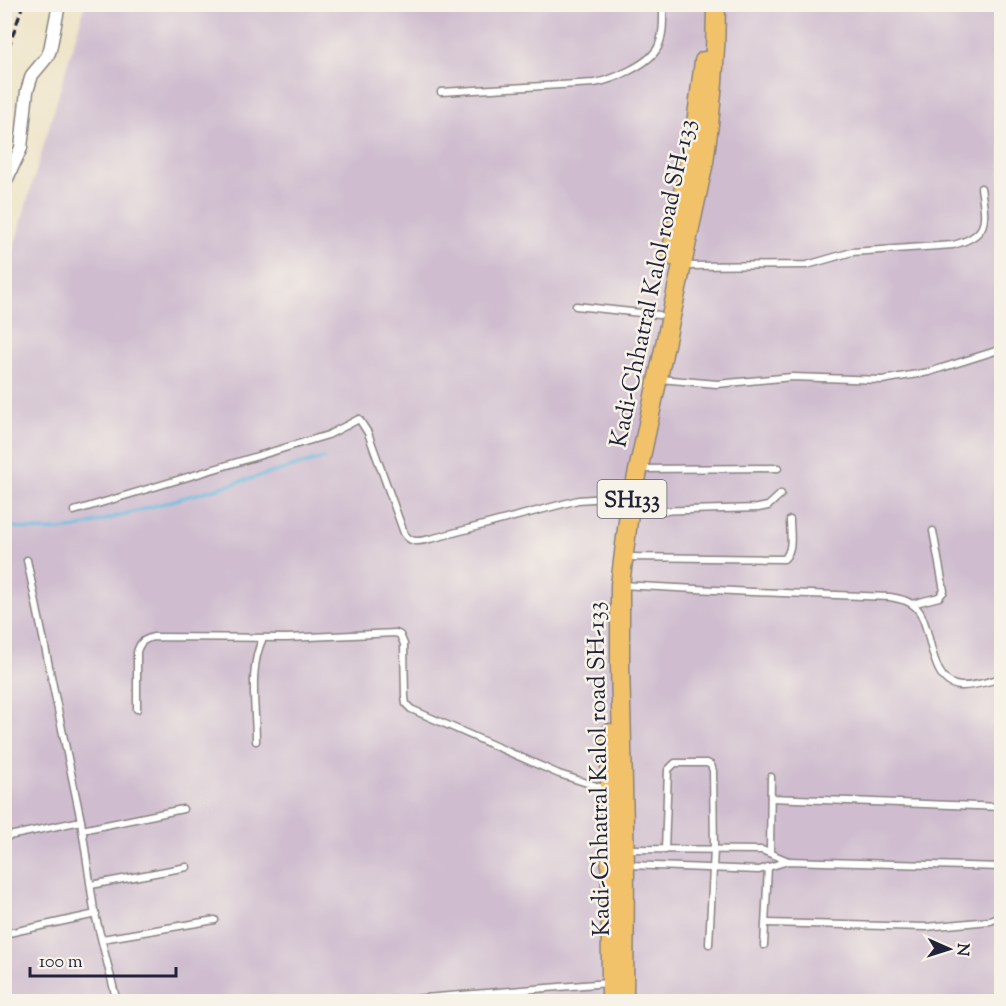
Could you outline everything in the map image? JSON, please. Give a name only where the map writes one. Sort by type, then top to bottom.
[{"type":"main road","name":"Kadi-Chhatral Kalol road SH-133","points":[[611,1002],[609,584],[696,124],[704,67],[706,4]]},
{"type":"main road","name":"Kadi-Chhatral Kalol road SH-133","points":[[624,1002],[625,857],[620,585],[623,557],[622,507],[638,469],[704,162],[716,61],[716,4]]},
{"type":"street","points":[[4,185],[21,148],[27,91],[32,75],[50,50],[59,4]]},
{"type":"lane","points":[[441,92],[594,83],[611,79],[652,56],[661,37],[663,4]]},
{"type":"lane","points":[[681,266],[807,265],[852,252],[953,245],[979,235],[984,226],[985,212],[981,188]]},
{"type":"lane","points":[[576,306],[659,315]]},
{"type":"lane","points":[[657,379],[717,384],[792,377],[882,380],[929,372],[1002,349]]},
{"type":"lane","points":[[75,511],[328,435],[359,419],[368,433],[404,533],[407,539],[414,542],[578,500],[622,507],[758,508],[768,506],[781,494]]},
{"type":"lane","points":[[638,469],[778,468]]},
{"type":"lane","points":[[623,557],[784,559],[790,549],[790,520]]},
{"type":"lane","points":[[912,604],[939,597],[944,591],[933,531]]},
{"type":"lane","points":[[27,560],[81,821],[96,914],[117,1002]]},
{"type":"lane","points":[[620,585],[903,599],[920,611],[937,667],[949,683],[966,686],[1002,678]]},
{"type":"lane","points":[[137,709],[137,652],[144,640],[396,633],[400,635],[404,644],[405,697],[406,704],[411,709],[559,774],[610,790]]},
{"type":"lane","points":[[256,741],[255,672],[257,651],[263,638]]},
{"type":"lane","points":[[665,850],[668,770],[675,763],[711,765],[714,850],[710,944]]},
{"type":"lane","points":[[770,853],[771,777]]},
{"type":"lane","points":[[771,798],[1002,807]]},
{"type":"lane","points":[[82,830],[183,809]]},
{"type":"lane","points":[[4,837],[81,821]]},
{"type":"lane","points":[[625,857],[665,850],[762,850],[788,861]]},
{"type":"lane","points":[[625,857],[712,868],[759,870],[788,861],[1002,867]]},
{"type":"lane","points":[[91,885],[187,867]]},
{"type":"lane","points":[[764,945],[768,867]]},
{"type":"lane","points":[[4,934],[96,914]]},
{"type":"lane","points":[[766,922],[926,927],[990,921],[1002,917]]},
{"type":"lane","points":[[102,939],[215,920]]},
{"type":"lane","points":[[354,1002],[611,983]]},
{"type":"shaded area","points":[[85,5],[1001,5],[1001,1001],[5,1001],[4,280]]},
{"type":"waterway","points":[[4,524],[22,529],[76,528],[324,458]]},
{"type":"railway","points":[[4,62],[23,4]]}]
